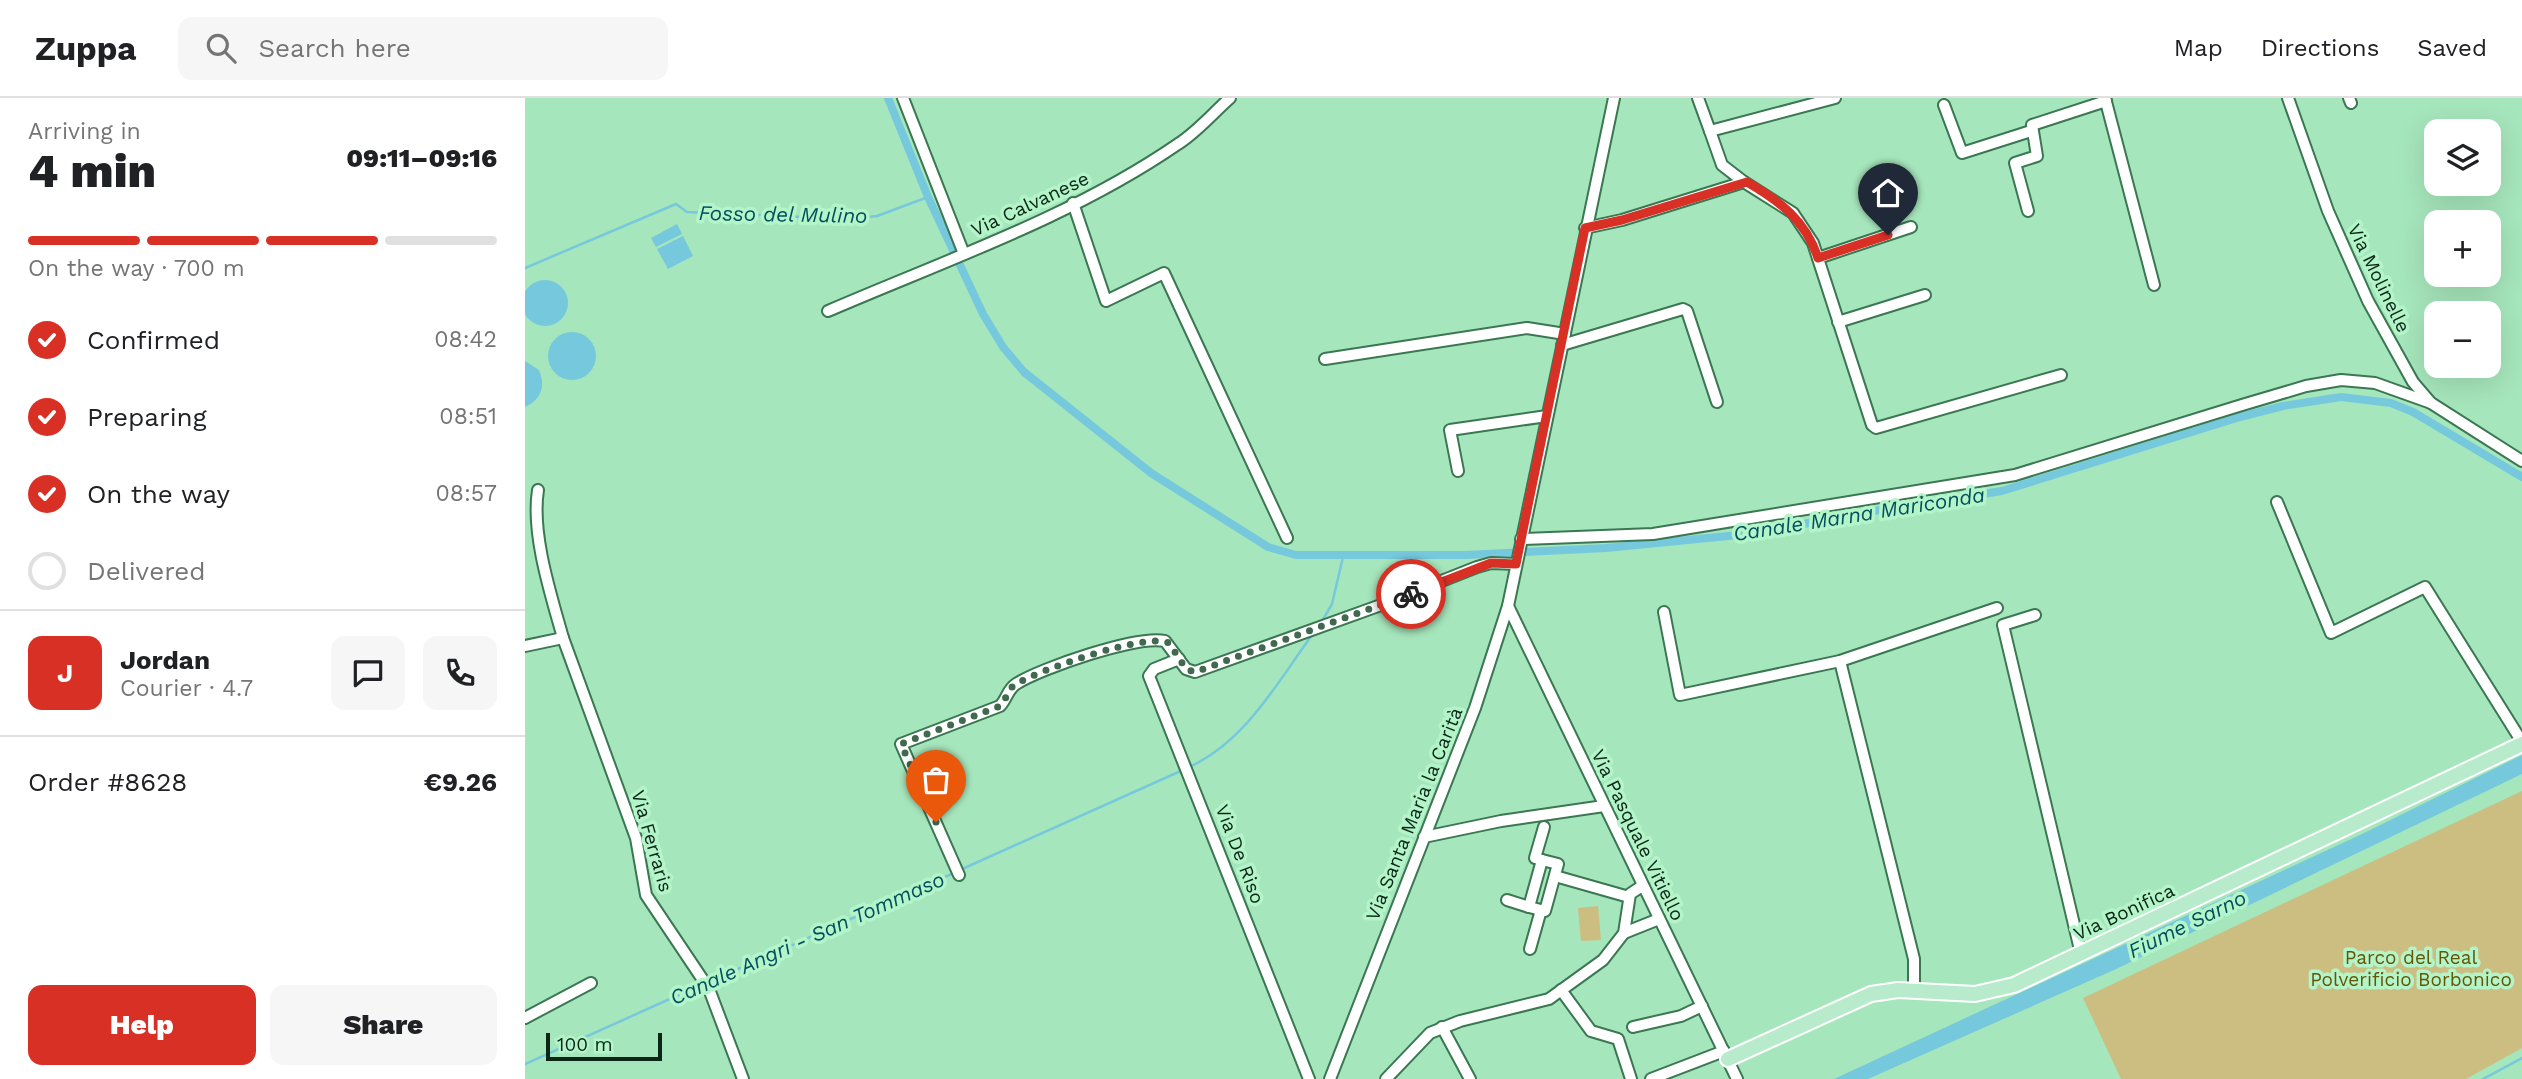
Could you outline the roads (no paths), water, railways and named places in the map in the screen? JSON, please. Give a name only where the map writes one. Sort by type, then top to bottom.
[{"type":"main road","name":"Via Bonifica","points":[[1726,1055],[1871,994],[1914,991],[1958,995],[1986,993],[2014,985],[2522,743]]},
{"type":"street","points":[[903,98],[963,255]]},
{"type":"street","name":"Via Calvanese","points":[[828,311],[963,255],[1073,203],[1180,143],[1230,98]]},
{"type":"street","name":"Via Santa Maria la Carità","points":[[1330,1079],[1490,668],[1508,606],[1614,98]]},
{"type":"street","points":[[1698,98],[1723,165],[1744,182],[1793,213],[1813,243],[1872,425],[1876,428],[2061,375]]},
{"type":"street","points":[[1710,131],[1835,98]]},
{"type":"street","name":"Via Molinelle","points":[[2288,98],[2328,211],[2368,301],[2413,382],[2431,403],[2522,461]]},
{"type":"street","points":[[2028,211],[2015,163],[2037,156],[2032,125],[2106,100],[2154,285]]},
{"type":"street","points":[[1944,105],[1962,153],[2031,131]]},
{"type":"street","points":[[1585,228],[1622,220],[1744,182]]},
{"type":"street","points":[[1073,203],[1105,301],[1164,272],[1287,538]]},
{"type":"street","points":[[1818,258],[1912,227]]},
{"type":"street","points":[[1838,322],[1925,295]]},
{"type":"street","points":[[1325,359],[1527,328],[1563,339],[1683,309],[1687,311],[1717,402]]},
{"type":"street","points":[[1521,542],[1653,534],[2015,475],[2255,401],[2341,380],[2375,383],[2431,403]]},
{"type":"street","points":[[1458,471],[1450,430],[1547,415]]},
{"type":"street","name":"Via Ferraris","points":[[538,490],[537,511],[548,583],[563,638],[636,838],[646,895],[709,989],[743,1079]]},
{"type":"street","points":[[2277,502],[2331,633],[2425,587],[2522,743]]},
{"type":"street","points":[[957,871],[901,744],[1000,706],[1015,685],[1103,651],[1162,640],[1169,643],[1186,669],[1195,672],[1477,567],[1517,561]]},
{"type":"street","name":"Via Pasquale Vitiello","points":[[1508,606],[1737,1079]]},
{"type":"street","points":[[1664,612],[1679,695],[1840,661],[1997,608]]},
{"type":"street","points":[[2035,615],[2003,625],[2081,954]]},
{"type":"street","points":[[525,646],[563,638]]},
{"type":"street","name":"Via De Riso","points":[[1179,659],[1154,669],[1149,676],[1310,1079]]},
{"type":"street","points":[[1840,661],[1913,959],[1914,991]]},
{"type":"street","points":[[1424,838],[1501,821],[1604,806]]},
{"type":"street","points":[[1507,900],[1545,911],[1558,864],[1535,858],[1544,827]]},
{"type":"street","points":[[1529,906],[1542,860]]},
{"type":"street","points":[[1555,876],[1629,897]]},
{"type":"street","points":[[1386,1079],[1421,1041],[1442,1027],[1540,1002],[1604,960],[1624,933],[1629,897],[1642,886]]},
{"type":"street","points":[[1531,948],[1541,910]]},
{"type":"street","points":[[1629,912],[1635,921],[1646,923]]},
{"type":"street","points":[[1624,933],[1659,919]]},
{"type":"street","points":[[525,1018],[591,983]]},
{"type":"street","points":[[1562,990],[1591,1031],[1618,1039],[1631,1079]]},
{"type":"street","points":[[1633,1027],[1681,1016],[1702,1006]]},
{"type":"street","points":[[1442,1027],[1470,1079]]},
{"type":"street","points":[[1651,1079],[1726,1055]]},
{"type":"water","points":[[677,224],[682,234],[656,247],[651,238]]},
{"type":"water","points":[[683,236],[693,256],[668,269],[657,249]]},
{"type":"water","points":[[536,282],[554,282],[566,294],[566,312],[554,324],[536,324],[525,313],[525,293]]},
{"type":"water","points":[[572,332],[589,339],[596,356],[589,373],[572,380],[555,373],[548,356],[555,339]]},
{"type":"water","points":[[525,361],[539,370],[542,387],[535,401],[525,407]]},
{"type":"water","name":"Fiume Sarno","points":[[2522,755],[2522,774],[2114,970],[1868,1079],[1834,1079],[2362,834]]},
{"type":"waterway","name":"Canale Marna Mariconda","points":[[888,98],[928,197],[983,314],[1003,347],[1024,372],[1151,473],[1268,547],[1296,555],[1466,555],[1606,548],[1769,532],[1835,517],[2002,491],[2240,417],[2283,406],[2341,397],[2391,403],[2413,412],[2522,477]]},
{"type":"waterway","name":"Fosso del Mulino","points":[[525,268],[676,204],[687,212],[850,219],[877,216],[928,197]]},
{"type":"waterway","name":"Canale Angri - San Tommaso","points":[[1322,621],[1332,604],[1343,557]]},
{"type":"waterway","name":"Canale Angri - San Tommaso","points":[[1189,767],[1227,743],[1243,727],[1312,635]]},
{"type":"waterway","name":"Canale Angri - San Tommaso","points":[[960,870],[1183,770]]},
{"type":"waterway","name":"Canale Angri - San Tommaso","points":[[707,983],[954,873]]},
{"type":"waterway","name":"Canale Angri - San Tommaso","points":[[525,1064],[701,985]]},
{"type":"waterway","points":[[2483,1079],[2522,1058]]},
{"type":"park label","name":"Parco del Real Polverificio Borbonico","points":[[2411,968]]}]
